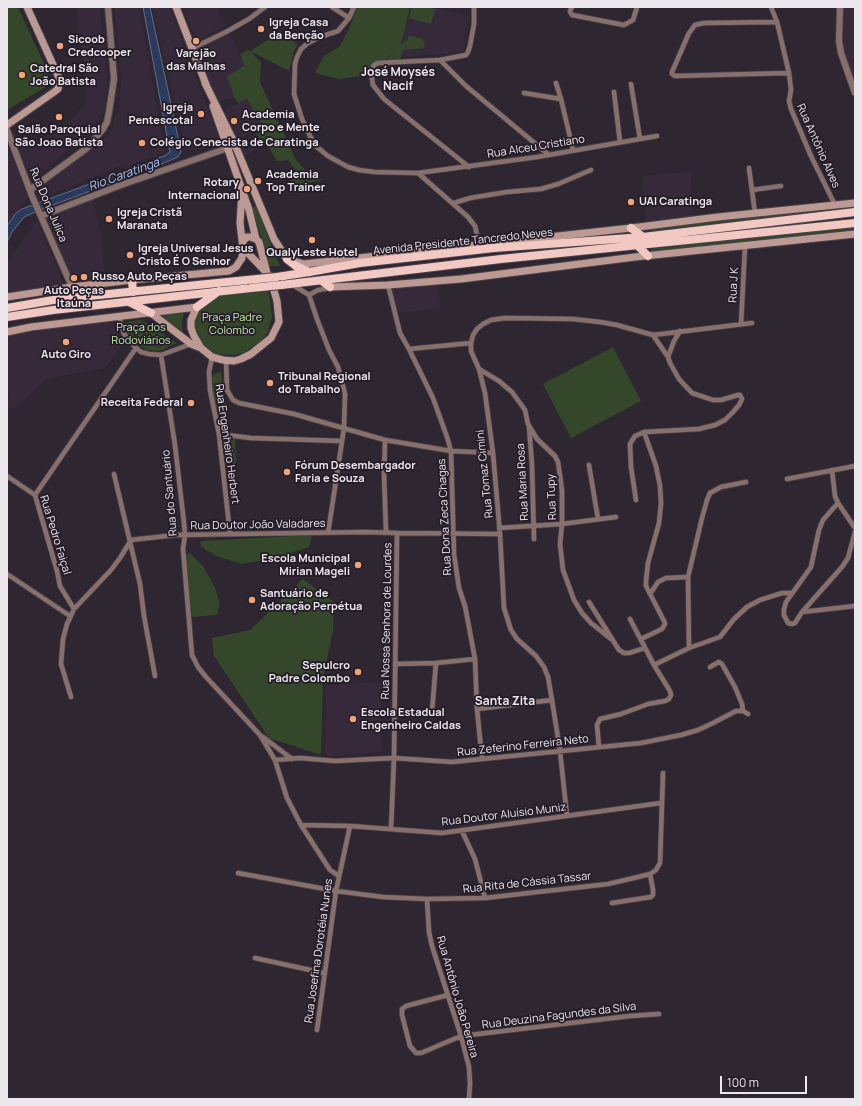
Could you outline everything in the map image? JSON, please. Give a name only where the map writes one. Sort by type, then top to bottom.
[{"type":"highway","name":"Avenida Presidente Tancredo Neves","points":[[7,317],[220,291],[277,276],[360,263],[494,248],[643,237],[855,212]]},
{"type":"highway","name":"Avenida Presidente Tancredo Neves","points":[[7,308],[73,298],[133,292],[249,284],[291,284],[485,261],[855,223]]},
{"type":"highway","points":[[631,228],[643,237]]},
{"type":"highway","points":[[638,246],[648,256]]},
{"type":"highway","points":[[287,259],[296,266],[309,272]]},
{"type":"highway","points":[[132,280],[133,292]]},
{"type":"highway","points":[[322,280],[330,287]]},
{"type":"highway","points":[[197,307],[220,291]]},
{"type":"highway","points":[[128,302],[150,313]]},
{"type":"main road","points":[[7,125],[58,89],[59,85],[59,78],[27,7]]},
{"type":"main road","points":[[150,313],[191,344],[201,348],[212,357],[234,361],[242,359],[261,348],[271,338],[279,322],[272,284],[267,273],[259,247],[259,242],[256,239],[249,210],[193,48],[176,7]]},
{"type":"main road","points":[[205,83],[235,145],[274,239],[287,259]]},
{"type":"main road","points":[[242,190],[240,223],[243,246],[245,252],[249,254],[267,273]]},
{"type":"main road","points":[[249,210],[259,203]]},
{"type":"main road","name":"Avenida Presidente Tancredo Neves","points":[[287,259],[304,264],[855,203]]},
{"type":"main road","points":[[330,287],[388,285],[468,278],[648,256],[745,247],[855,234]]},
{"type":"main road","points":[[7,297],[72,287],[229,271],[240,263],[245,239],[250,237],[256,239]]},
{"type":"main road","points":[[249,254],[257,251],[259,247]]},
{"type":"main road","points":[[7,332],[31,327],[197,307]]},
{"type":"main road","points":[[197,307],[191,320],[191,328],[201,348]]},
{"type":"street","points":[[31,193],[86,148],[104,129],[107,122],[114,79],[108,7]]},
{"type":"street","points":[[193,48],[249,19],[265,7]]},
{"type":"street","points":[[332,7],[350,18],[354,7]]},
{"type":"street","points":[[469,167],[384,99],[377,91],[370,72],[372,67],[378,63],[440,60],[466,55],[474,24],[474,7]]},
{"type":"street","points":[[572,7],[570,11],[572,15],[624,25],[633,20],[637,7]]},
{"type":"street","name":"Rua Antônio Alves","points":[[771,7],[777,22],[789,73],[791,90],[789,100],[791,109],[811,156],[836,205]]},
{"type":"street","points":[[840,7],[840,47],[855,93]]},
{"type":"street","name":"Rua Alceu Cristiano","points":[[350,18],[338,31],[320,37],[308,43],[301,49],[297,56],[294,82],[294,94],[302,119],[310,136],[317,147],[328,156],[348,167],[374,172],[418,173],[469,167],[657,136]]},
{"type":"street","points":[[777,22],[704,23],[695,25],[689,33],[672,74],[675,76],[789,73]]},
{"type":"street","points":[[440,60],[466,86],[549,154]]},
{"type":"street","points":[[556,83],[562,98],[573,150]]},
{"type":"street","points":[[632,84],[640,139]]},
{"type":"street","points":[[614,92],[620,142]]},
{"type":"street","points":[[524,93],[562,98]]},
{"type":"street","name":"Rua Dona Julica","points":[[7,130],[40,215],[72,287]]},
{"type":"street","points":[[40,215],[235,145]]},
{"type":"street","points":[[749,168],[755,213]]},
{"type":"street","points":[[454,203],[470,198],[507,192],[541,189],[558,184],[591,170]]},
{"type":"street","points":[[418,173],[462,210],[475,226],[480,244]]},
{"type":"street","points":[[752,190],[781,186]]},
{"type":"street","name":"Rua J K","points":[[741,324],[745,247]]},
{"type":"street","points":[[291,284],[309,294],[329,350],[338,367],[345,394],[344,428],[328,533]]},
{"type":"street","name":"Rua Dona Zeca Chagas","points":[[388,285],[400,333],[410,349],[433,398],[447,437],[450,451],[456,570],[476,659],[482,759]]},
{"type":"street","points":[[309,294],[330,287]]},
{"type":"street","points":[[119,317],[120,326],[124,334],[136,348],[149,354],[161,355],[191,344]]},
{"type":"street","points":[[410,349],[471,343],[473,335],[483,324],[491,320],[505,318],[550,318],[586,321],[617,325],[652,335],[752,323]]},
{"type":"street","points":[[668,357],[674,341],[680,331]]},
{"type":"street","points":[[636,500],[631,467],[630,444],[634,436],[644,432],[699,429],[715,425],[725,420],[742,401],[742,397],[738,395],[721,400],[702,397],[692,393],[679,379],[668,357],[652,335]]},
{"type":"street","name":"Rua Tomaz Cimini","points":[[471,343],[471,351],[479,369],[484,393],[493,453],[500,534],[503,596],[507,620],[517,639],[536,656],[544,667],[548,677],[560,751],[567,816]]},
{"type":"street","points":[[35,495],[136,348]]},
{"type":"street","name":"Rua do Santuário","points":[[161,355],[175,445],[185,535],[183,549],[192,654],[198,667],[206,677],[260,735]]},
{"type":"street","name":"Rua Engenheiro Herbert","points":[[212,357],[209,372],[210,390],[219,434],[230,534]]},
{"type":"street","points":[[226,360],[227,390],[233,400],[239,403],[294,414],[386,440],[450,451],[493,453]]},
{"type":"street","name":"Rua Tupy","points":[[479,369],[499,381],[512,392],[525,410],[528,424],[537,438],[555,456],[558,462],[562,490],[562,524],[560,544],[563,570],[574,600],[591,623],[611,638]]},
{"type":"street","name":"Rua Maria Rosa","points":[[528,424],[532,465],[534,539]]},
{"type":"street","points":[[641,639],[662,629],[665,624],[646,586],[648,563],[659,523],[661,503],[660,486],[656,466],[644,432]]},
{"type":"street","points":[[219,434],[251,438],[342,440]]},
{"type":"street","points":[[386,440],[384,474],[386,532]]},
{"type":"street","points":[[589,465],[598,519]]},
{"type":"street","points":[[787,478],[855,466]]},
{"type":"street","points":[[832,470],[835,496],[855,528]]},
{"type":"street","points":[[114,474],[140,584],[144,616],[155,676]]},
{"type":"street","name":"Rua Pedro Faiçal","points":[[7,476],[35,495],[60,586],[74,608]]},
{"type":"street","points":[[689,648],[688,577],[702,518],[710,493],[721,487],[746,482]]},
{"type":"street","points":[[838,503],[821,524],[811,567],[786,602],[784,609],[788,623],[795,623],[802,612],[842,567],[848,558],[855,532]]},
{"type":"street","points":[[499,528],[562,524],[616,517]]},
{"type":"street","name":"Rua Doutor João Valadares","points":[[130,540],[175,535],[230,534],[386,532],[500,534]]},
{"type":"street","name":"Rua Nossa Senhora de Lourdes","points":[[391,829],[394,758],[397,533]]},
{"type":"street","points":[[71,697],[61,664],[63,639],[70,616],[74,608],[111,570],[130,540]]},
{"type":"street","points":[[7,574],[70,616]]},
{"type":"street","points":[[650,594],[658,582],[666,578],[688,577]]},
{"type":"street","points":[[654,665],[689,648],[720,636],[734,619],[747,607],[760,600],[782,593],[791,593]]},
{"type":"street","points":[[850,607],[855,601]]},
{"type":"street","points":[[589,602],[619,650],[624,653],[645,648]]},
{"type":"street","points":[[802,612],[855,606]]},
{"type":"street","points":[[599,747],[597,725],[600,719],[621,714],[648,704],[665,702],[671,695],[630,619]]},
{"type":"street","points":[[395,664],[436,663],[476,659]]},
{"type":"street","name":"Rua Zeferino Ferreira Neto","points":[[275,760],[292,758],[335,761],[394,758],[452,762],[599,747],[681,735],[713,723],[736,710],[745,712],[735,687],[722,664],[719,662],[710,667]]},
{"type":"street","points":[[432,711],[436,663]]},
{"type":"street","points":[[478,709],[552,700]]},
{"type":"street","points":[[260,735],[292,758]]},
{"type":"street","points":[[260,735],[275,760],[287,798],[301,825],[330,870],[339,876]]},
{"type":"street","points":[[612,903],[651,897],[653,895],[650,874],[656,870],[660,864],[663,773]]},
{"type":"street","name":"Rua Doutor Aluísio Muniz","points":[[301,825],[350,826],[442,832],[462,831],[661,803]]},
{"type":"street","name":"Rua Josefina Dorotéia Nunes","points":[[317,1030],[336,891],[350,826]]},
{"type":"street","points":[[462,831],[475,859],[485,898]]},
{"type":"street","name":"Rua Rita de Cássia Tassar","points":[[238,873],[336,891],[383,897],[427,899],[485,898],[608,884],[650,874]]},
{"type":"street","name":"Rua Antônio João Pereira","points":[[427,899],[429,932],[469,1067],[469,1099]]},
{"type":"street","points":[[255,958],[324,973]]},
{"type":"street","name":"Rua Deuzina Fagundes da Silva","points":[[448,994],[406,1006],[402,1009],[402,1015],[410,1046],[416,1053],[421,1053],[461,1036],[630,1016],[659,1014]]},
{"type":"shaded area","points":[[77,7],[100,7],[107,75],[106,107],[101,119],[33,182],[18,150],[44,138],[72,118],[86,103],[86,79],[79,36]]},
{"type":"shaded area","points":[[114,7],[139,7],[164,147],[162,148],[163,153],[126,167],[125,164],[39,200],[34,191],[101,142],[111,131],[114,115],[117,115],[119,112],[121,78]]},
{"type":"shaded area","points":[[152,7],[169,7],[223,147],[186,151]]},
{"type":"shaded area","points":[[183,7],[218,7],[225,26],[196,41]]},
{"type":"shaded area","points":[[411,7],[432,7],[469,16],[463,52],[398,58]]},
{"type":"shaded area","points":[[840,7],[855,7],[855,93],[839,41]]},
{"type":"shaded area","points":[[230,32],[244,66],[227,76],[235,99],[223,100],[218,103],[197,49]]},
{"type":"shaded area","points":[[247,99],[263,128],[234,140],[224,111],[227,108]]},
{"type":"shaded area","points":[[256,134],[262,147],[244,156],[238,142]]},
{"type":"shaded area","points":[[7,143],[28,198],[7,224]]},
{"type":"shaded area","points":[[691,171],[692,216],[646,221],[642,176]]},
{"type":"shaded area","points":[[93,198],[101,235],[105,273],[72,283],[45,217]]},
{"type":"shaded area","points":[[37,220],[64,285],[7,294],[7,263]]},
{"type":"shaded area","points":[[436,279],[441,308],[392,314],[389,285]]},
{"type":"shaded area","points":[[108,320],[116,329],[124,343],[105,368],[47,379],[14,410],[7,408],[9,392],[7,387],[7,335],[34,329]]},
{"type":"shaded area","name":"Escola Estadual Engenheiro Caldas","points":[[381,682],[382,752],[325,756],[326,685]]},
{"type":"green space","points":[[7,7],[18,7],[51,82],[49,85],[7,110]]},
{"type":"green space","points":[[357,7],[410,7],[401,45],[407,39],[407,41],[409,35],[423,39],[425,48],[403,50],[400,60],[385,61],[397,48],[370,75],[339,79],[315,73],[324,56],[339,47],[349,29]]},
{"type":"green space","points":[[412,7],[426,7],[435,9],[431,24],[409,18]]},
{"type":"green space","points":[[280,32],[298,44],[294,51],[289,71],[250,51]]},
{"type":"green space","points":[[247,50],[261,62],[260,82],[296,160],[309,174],[322,180],[296,186],[291,185],[290,178],[297,172],[288,160],[277,161],[268,146],[262,144],[256,132],[263,128],[247,99],[238,103],[235,99],[227,76],[244,66],[240,54]]},
{"type":"green space","points":[[256,205],[280,266],[269,266],[266,251],[252,209]]},
{"type":"green space","points":[[855,205],[855,210],[651,233],[649,228],[736,217]]},
{"type":"green space","points":[[855,226],[855,231],[651,253],[651,249]]},
{"type":"green space","name":"Praça Padre Colombo","points":[[250,287],[268,291],[270,299],[272,316],[268,332],[261,342],[243,353],[234,355],[215,354],[202,347],[190,316],[212,298]]},
{"type":"green space","name":"Praça dos Rodoviários","points":[[184,312],[182,322],[183,338],[154,316]]},
{"type":"green space","name":"Praça dos Rodoviários","points":[[141,320],[177,343],[162,350],[156,351],[148,350],[135,344],[124,331],[122,323]]},
{"type":"green space","points":[[613,347],[641,401],[571,438],[543,384]]},
{"type":"green space","points":[[221,371],[229,431],[217,425],[210,380],[213,375]]},
{"type":"green space","points":[[235,439],[236,464],[219,465],[218,445],[224,440]]},
{"type":"green space","points":[[312,535],[309,547],[279,557],[242,564],[216,556],[201,547],[200,541]]},
{"type":"green space","points":[[190,553],[203,566],[215,588],[220,604],[217,615],[192,617],[185,555]]},
{"type":"green space","points":[[303,579],[334,602],[333,631],[323,678],[321,755],[269,738],[214,656],[212,638],[250,630]]},
{"type":"water","name":"Rio Caratinga","points":[[143,7],[150,7],[181,151],[178,157],[24,217],[12,232],[7,242],[7,226],[16,213],[22,209],[149,162],[170,152]]},
{"type":"place","name":"Igreja Casa da Benção","points":[[261,29]]},
{"type":"place","name":"Varejão das Malhas","points":[[196,41]]},
{"type":"place","name":"Sicoob Credcooper","points":[[60,46]]},
{"type":"place","name":"Catedral São João Batista","points":[[22,75]]},
{"type":"place","name":"Igreja Pentescotal","points":[[201,114]]},
{"type":"place","name":"Salão Paroquial São Joao Batista","points":[[59,117]]},
{"type":"place","name":"Academia Corpo e Mente","points":[[234,121]]},
{"type":"place","name":"Colégio Cenecista de Caratinga","points":[[142,143]]},
{"type":"place","name":"Academia Top Trainer","points":[[258,181]]},
{"type":"place","name":"Rotary Internacional","points":[[247,189]]},
{"type":"place","name":"UAI Caratinga","points":[[631,202]]},
{"type":"place","name":"Igreja Cristã Maranata","points":[[109,219]]},
{"type":"place","name":"QualyLeste Hotel","points":[[312,240]]},
{"type":"place","name":"Igreja Universal Jesus Cristo É O Senhor","points":[[130,255]]},
{"type":"place","name":"Russo Auto Peças","points":[[84,277]]},
{"type":"place","name":"Auto Peças Itaúna","points":[[74,278]]},
{"type":"place","name":"Auto Giro","points":[[66,342]]},
{"type":"place","name":"Tribunal Regional do Trabalho","points":[[270,383]]},
{"type":"place","name":"Receita Federal","points":[[191,403]]},
{"type":"place","name":"Fórum Desembargador Faria e Souza","points":[[287,472]]},
{"type":"place","name":"Escola Municipal Mirian Mageli","points":[[358,565]]},
{"type":"place","name":"Santuário de Adoração Perpétua","points":[[252,600]]},
{"type":"place","name":"Sepulcro Padre Colombo","points":[[358,672]]},
{"type":"place","name":"Escola Estadual Engenheiro Caldas","points":[[353,719]]},
{"type":"district","name":"José Moysés Nacif","points":[[398,80]]},
{"type":"district","name":"Santa Zita","points":[[505,702]]}]
